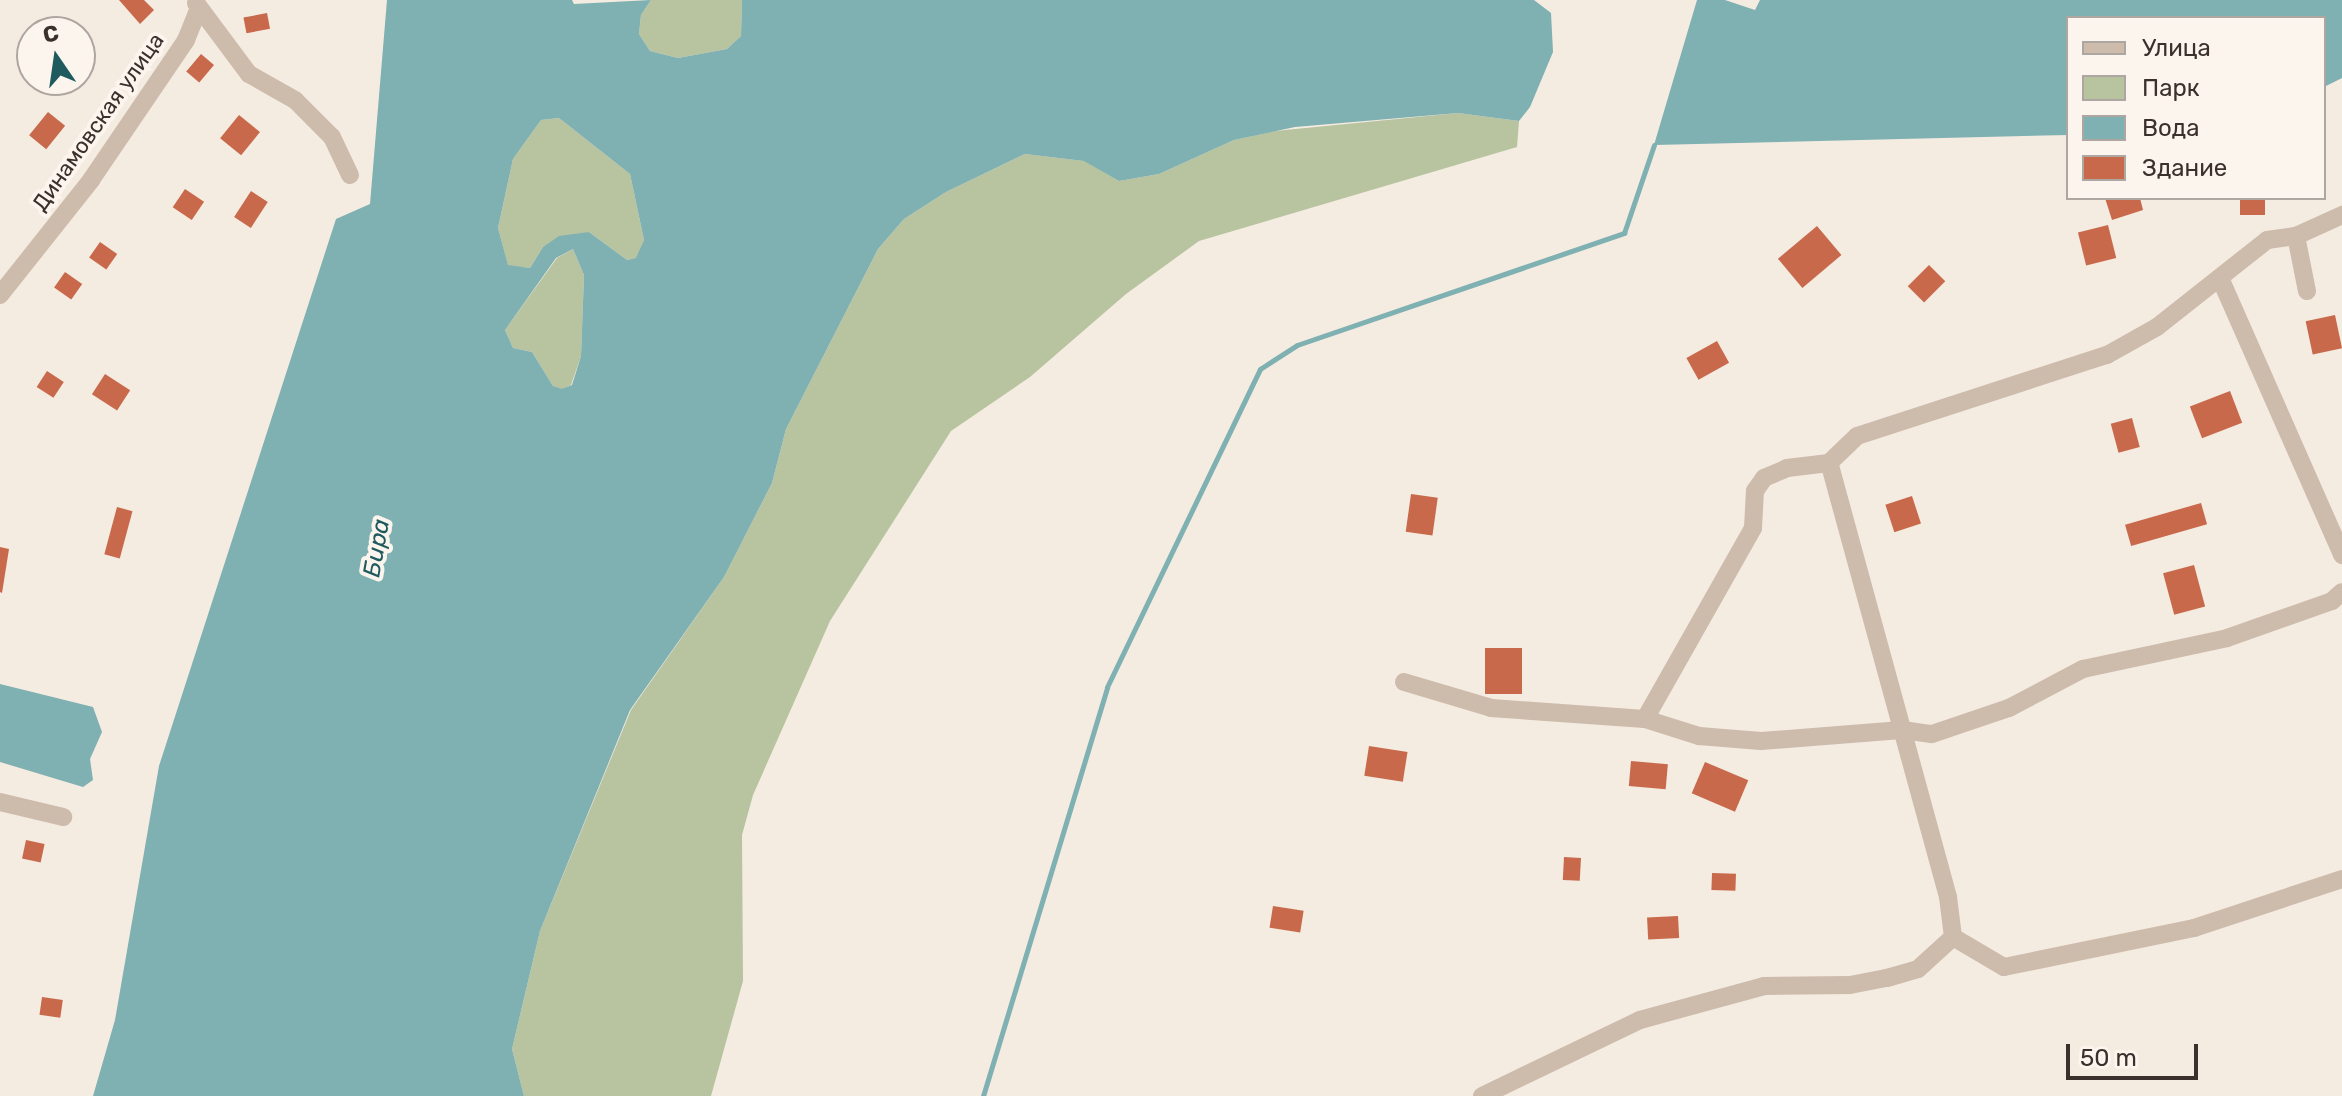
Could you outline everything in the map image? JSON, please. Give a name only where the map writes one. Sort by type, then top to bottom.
[{"type":"street","points":[[197,5],[249,74],[295,100],[332,137],[350,175]]},
{"type":"street","name":"Динамовская улица","points":[[0,295],[91,180],[186,40],[197,5]]},
{"type":"street","points":[[1645,719],[1753,528],[1755,491],[1764,478],[1787,468],[1829,463],[1857,436],[2107,355],[2157,327],[2267,240],[2296,236],[2342,215]]},
{"type":"street","points":[[2296,236],[2307,291]]},
{"type":"street","points":[[2220,278],[2342,555]]},
{"type":"street","points":[[1829,463],[1948,897],[1953,937]]},
{"type":"street","points":[[1404,682],[1491,708],[1645,719],[1699,736],[1761,741],[1902,730],[1932,734],[2009,708],[2083,669],[2227,638],[2332,601],[2342,592]]},
{"type":"street","points":[[0,802],[63,817]]},
{"type":"street","points":[[1953,937],[2004,967],[2194,928],[2342,879]]},
{"type":"street","points":[[1482,1096],[1640,1020],[1764,986],[1850,985],[1887,978],[1918,969],[1953,937]]},
{"type":"green space","points":[[651,0],[742,0],[741,36],[727,49],[678,58],[650,51],[639,34],[641,15]]},
{"type":"green space","points":[[1458,113],[1519,121],[1517,147],[1199,241],[1126,294],[1030,377],[951,431],[830,621],[753,795],[742,835],[743,981],[711,1096],[524,1096],[512,1049],[540,931],[631,710],[724,577],[772,483],[786,429],[878,249],[904,219],[946,192],[1025,154],[1085,161],[1119,181],[1159,174],[1234,140],[1275,131]]},
{"type":"green space","points":[[559,118],[630,174],[644,240],[637,258],[627,260],[589,232],[543,247],[530,268],[508,266],[498,228],[513,159],[541,120]]},
{"type":"green space","points":[[573,249],[584,275],[581,356],[571,385],[562,390],[553,386],[532,352],[513,348],[505,330],[557,258]]},
{"type":"water","name":"Бира","points":[[387,0],[572,0],[574,4],[651,0],[641,15],[639,34],[650,51],[678,58],[727,49],[741,36],[742,0],[1534,0],[1551,13],[1553,52],[1530,107],[1519,121],[1458,113],[1295,127],[1234,140],[1159,174],[1119,181],[1084,161],[1025,154],[946,192],[904,219],[878,249],[786,429],[772,483],[724,577],[630,710],[540,931],[512,1049],[524,1096],[93,1096],[115,1020],[159,766],[336,219],[370,204]],"holes":[[[559,118],[630,174],[644,240],[636,258],[627,260],[589,232],[559,236],[543,247],[530,268],[508,265],[498,228],[513,159],[541,120]],[[573,249],[584,275],[581,356],[572,385],[562,389],[553,386],[532,352],[513,348],[505,330],[556,258]]]},
{"type":"water","points":[[1697,0],[1725,0],[1755,10],[1760,0],[2342,0],[2342,78],[2326,86],[2326,16],[2066,16],[2066,135],[1654,145]]},
{"type":"water","points":[[0,684],[93,707],[102,732],[90,759],[93,780],[83,787],[0,762]]},
{"type":"building","points":[[119,0],[144,0],[154,10],[140,24]]},
{"type":"building","points":[[267,13],[270,29],[246,33],[243,18]]},
{"type":"building","points":[[201,54],[214,65],[199,83],[186,72]]},
{"type":"building","points":[[48,112],[65,126],[46,149],[29,135]]},
{"type":"building","points":[[239,115],[260,132],[241,155],[220,138]]},
{"type":"building","points":[[185,189],[204,202],[192,220],[173,207]]},
{"type":"building","points":[[251,191],[268,202],[251,228],[234,217]]},
{"type":"building","points":[[2106,200],[2140,200],[2143,210],[2112,220]]},
{"type":"building","points":[[2240,200],[2265,200],[2265,215],[2240,215]]},
{"type":"building","points":[[2108,225],[2116,258],[2086,265],[2078,232]]},
{"type":"building","points":[[1817,226],[1841,255],[1802,288],[1778,259]]},
{"type":"building","points":[[100,242],[117,254],[106,270],[89,258]]},
{"type":"building","points":[[1929,265],[1945,281],[1924,302],[1908,286]]},
{"type":"building","points":[[65,272],[82,284],[71,300],[54,288]]},
{"type":"building","points":[[2335,315],[2342,348],[2313,354],[2306,321]]},
{"type":"building","points":[[1717,341],[1729,363],[1699,380],[1686,358]]},
{"type":"building","points":[[47,371],[64,382],[53,398],[37,387]]},
{"type":"building","points":[[105,374],[130,390],[117,410],[92,394]]},
{"type":"building","points":[[2230,391],[2242,423],[2202,438],[2190,406]]},
{"type":"building","points":[[2132,418],[2140,447],[2119,453],[2111,424]]},
{"type":"building","points":[[1411,494],[1438,498],[1432,535],[1406,532]]},
{"type":"building","points":[[1912,496],[1921,524],[1894,532],[1885,505]]},
{"type":"building","points":[[2201,503],[2207,524],[2131,546],[2125,525]]},
{"type":"building","points":[[117,507],[132,511],[120,558],[104,554]]},
{"type":"building","points":[[0,547],[9,549],[2,593],[0,592]]},
{"type":"building","points":[[2194,565],[2205,607],[2174,615],[2163,573]]},
{"type":"building","points":[[1485,648],[1522,648],[1522,694],[1485,694]]},
{"type":"building","points":[[1369,746],[1408,752],[1403,782],[1364,776]]},
{"type":"building","points":[[1631,761],[1668,764],[1666,789],[1629,786]]},
{"type":"building","points":[[1705,762],[1748,780],[1735,812],[1692,793]]},
{"type":"building","points":[[26,840],[45,844],[41,863],[22,859]]},
{"type":"building","points":[[1564,857],[1581,858],[1580,881],[1563,880]]},
{"type":"building","points":[[1712,873],[1736,874],[1735,891],[1711,890]]},
{"type":"building","points":[[1273,906],[1304,911],[1300,933],[1270,928]]},
{"type":"building","points":[[1678,916],[1679,938],[1648,940],[1647,918]]},
{"type":"building","points":[[42,997],[63,1000],[60,1018],[39,1015]]},
{"type":"waterway","points":[[983,1096],[1107,687],[1260,369],[1297,345],[1624,233],[1654,145]]}]
